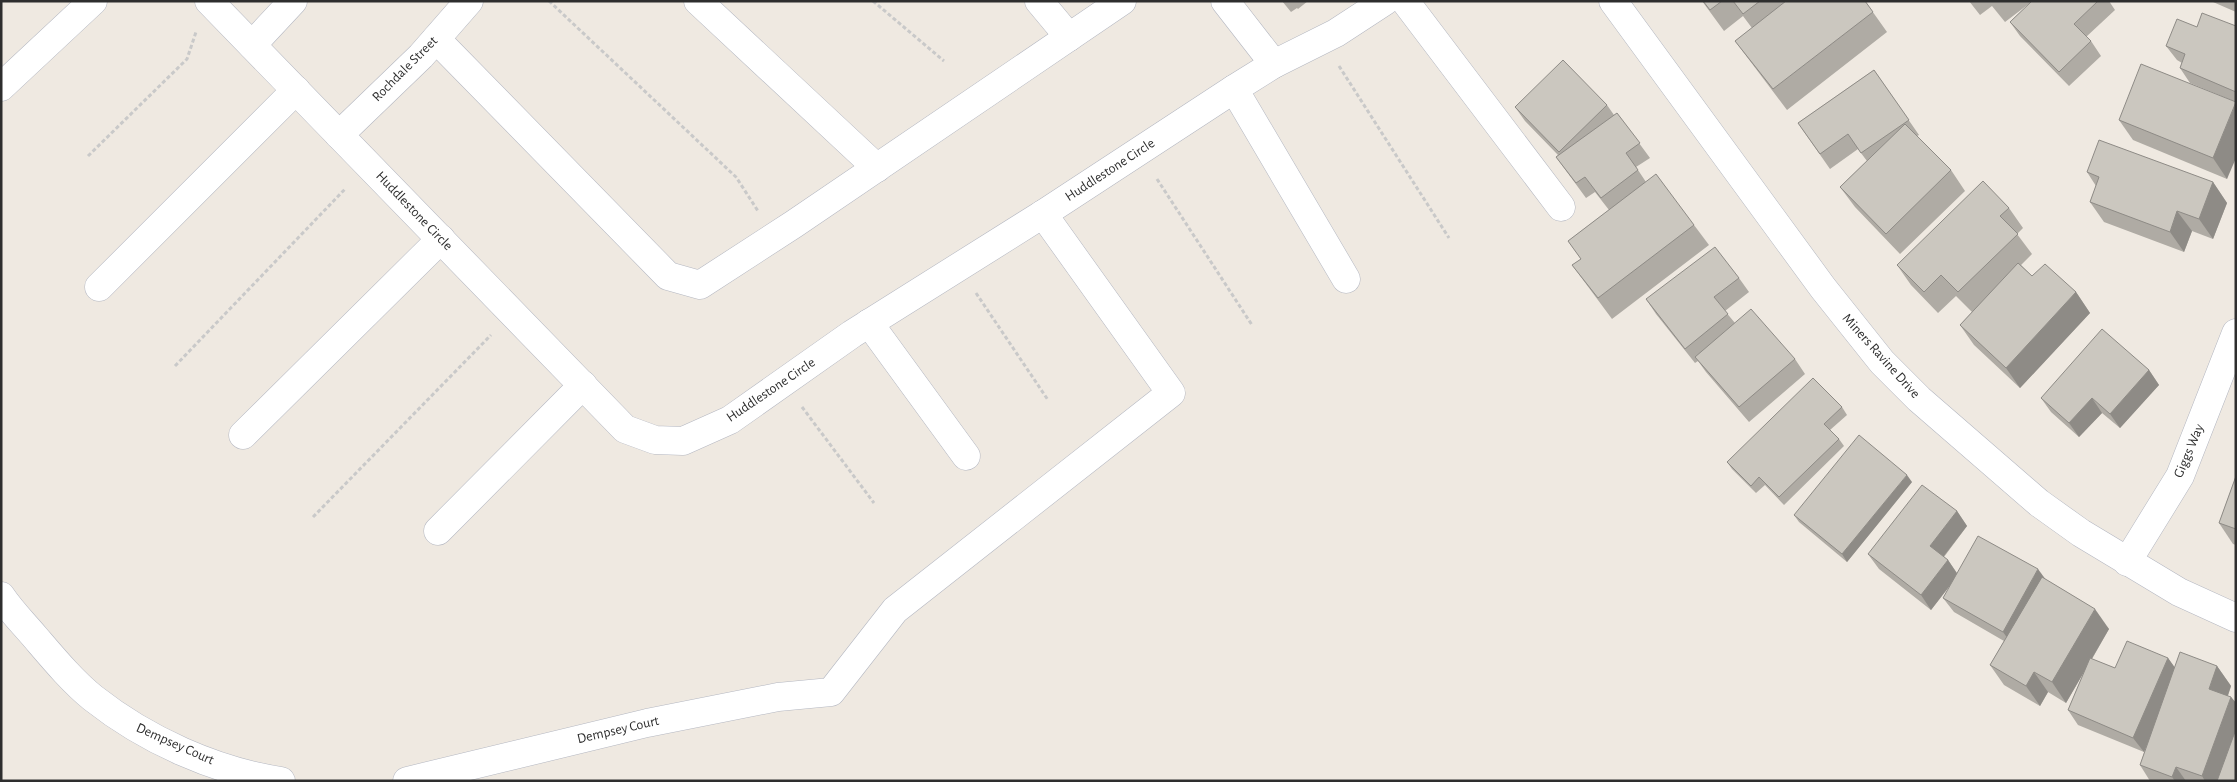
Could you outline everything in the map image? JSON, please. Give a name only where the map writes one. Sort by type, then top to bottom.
[{"type":"street","points":[[1,87],[94,1]]},
{"type":"street","name":"Huddlestone Circle","points":[[209,1],[625,429],[655,440],[684,441],[730,420],[869,323],[1043,214],[1234,89],[1274,64],[1322,40],[1386,1]]},
{"type":"street","points":[[252,46],[293,1]]},
{"type":"street","name":"Rochdale Street","points":[[340,135],[436,39],[469,1]]},
{"type":"street","points":[[698,1],[877,168]]},
{"type":"street","points":[[1039,1],[1069,37]]},
{"type":"street","points":[[436,39],[668,276],[700,285],[877,168],[1122,1]]},
{"type":"street","points":[[1224,1],[1274,64]]},
{"type":"street","points":[[1405,1],[1560,207]]},
{"type":"street","name":"Miners Ravine Drive","points":[[1613,1],[1823,288],[1882,362],[1918,399],[2039,503],[2127,562],[2179,592],[2236,618]]},
{"type":"street","points":[[1234,89],[1346,279]]},
{"type":"street","points":[[99,287],[296,90]]},
{"type":"street","name":"Dempsey Court","points":[[407,781],[647,722],[778,697],[831,692],[895,610],[1171,393],[1043,214]]},
{"type":"street","points":[[243,435],[441,239]]},
{"type":"street","points":[[869,323],[966,456]]},
{"type":"street","name":"Giggs Way","points":[[2127,562],[2180,476],[2236,333]]},
{"type":"street","points":[[438,530],[583,385]]},
{"type":"street","name":"Dempsey Court","points":[[1,596],[49,654],[92,698],[140,731],[193,755],[256,777],[281,781]]},
{"type":"path","points":[[549,1],[736,177],[774,237]]},
{"type":"path","points":[[873,1],[944,61]]},
{"type":"path","points":[[88,156],[187,59],[198,26]]},
{"type":"path","points":[[1322,40],[1449,238]]},
{"type":"path","points":[[1139,152],[1252,325]]},
{"type":"path","points":[[175,366],[364,170],[366,162]]},
{"type":"path","points":[[958,267],[1048,400]]},
{"type":"path","points":[[313,517],[513,313]]},
{"type":"path","points":[[784,382],[874,503]]},
{"type":"building","points":[[1703,1],[1722,1],[1710,10]]},
{"type":"building","points":[[1733,1],[1760,1],[1743,14]]},
{"type":"building","points":[[1786,1],[1865,1],[1873,12],[1773,89],[1735,41]]},
{"type":"building","points":[[2032,1],[2098,1],[2074,24],[2091,41],[2059,72],[2010,22]]},
{"type":"building","points":[[2202,13],[2236,26],[2236,92],[2180,68],[2185,54],[2166,46],[2177,19],[2197,27]]},
{"type":"building","points":[[1563,60],[1607,105],[1559,152],[1515,107]]},
{"type":"building","points":[[2141,64],[2236,102],[2213,158],[2119,120]]},
{"type":"building","points":[[1874,70],[1909,120],[1861,153],[1848,134],[1820,154],[1798,123]]},
{"type":"building","points":[[1617,113],[1640,143],[1626,153],[1638,170],[1601,198],[1585,177],[1576,183],[1556,157]]},
{"type":"building","points":[[1905,124],[1951,170],[1886,234],[1840,187]]},
{"type":"building","points":[[2099,140],[2213,182],[2199,219],[2177,211],[2170,232],[2090,202],[2099,177],[2087,172]]},
{"type":"building","points":[[1656,174],[1694,225],[1598,298],[1572,265],[1581,259],[1568,241]]},
{"type":"building","points":[[1983,181],[2009,208],[2000,216],[2018,234],[1958,292],[1941,275],[1924,292],[1897,265]]},
{"type":"building","points":[[1715,247],[1739,278],[1714,297],[1728,314],[1685,349],[1646,299]]},
{"type":"building","points":[[2018,263],[2032,276],[2045,264],[2076,292],[2006,368],[1960,325]]},
{"type":"building","points":[[1751,309],[1795,359],[1739,407],[1695,357]]},
{"type":"building","points":[[2102,329],[2149,370],[2110,414],[2092,398],[2069,423],[2041,398]]},
{"type":"building","points":[[1813,378],[1842,407],[1824,424],[1839,439],[1779,497],[1759,477],[1751,486],[1727,462]]},
{"type":"building","points":[[1859,435],[1907,475],[1842,554],[1794,515]]},
{"type":"building","points":[[2236,476],[2236,529],[2219,523]]},
{"type":"building","points":[[1922,485],[1957,511],[1930,546],[1948,560],[1921,595],[1868,554]]},
{"type":"building","points":[[1978,536],[2038,569],[2003,632],[1943,598]]},
{"type":"building","points":[[2042,577],[2095,609],[2052,682],[2034,672],[2026,686],[1990,665]]},
{"type":"building","points":[[2127,641],[2168,658],[2133,738],[2068,710],[2090,658],[2115,668]]},
{"type":"building","points":[[2180,652],[2217,666],[2209,689],[2231,697],[2202,776],[2176,767],[2172,777],[2140,765]]},
{"type":"building","points":[[2236,729],[2236,781],[2217,781]]}]
